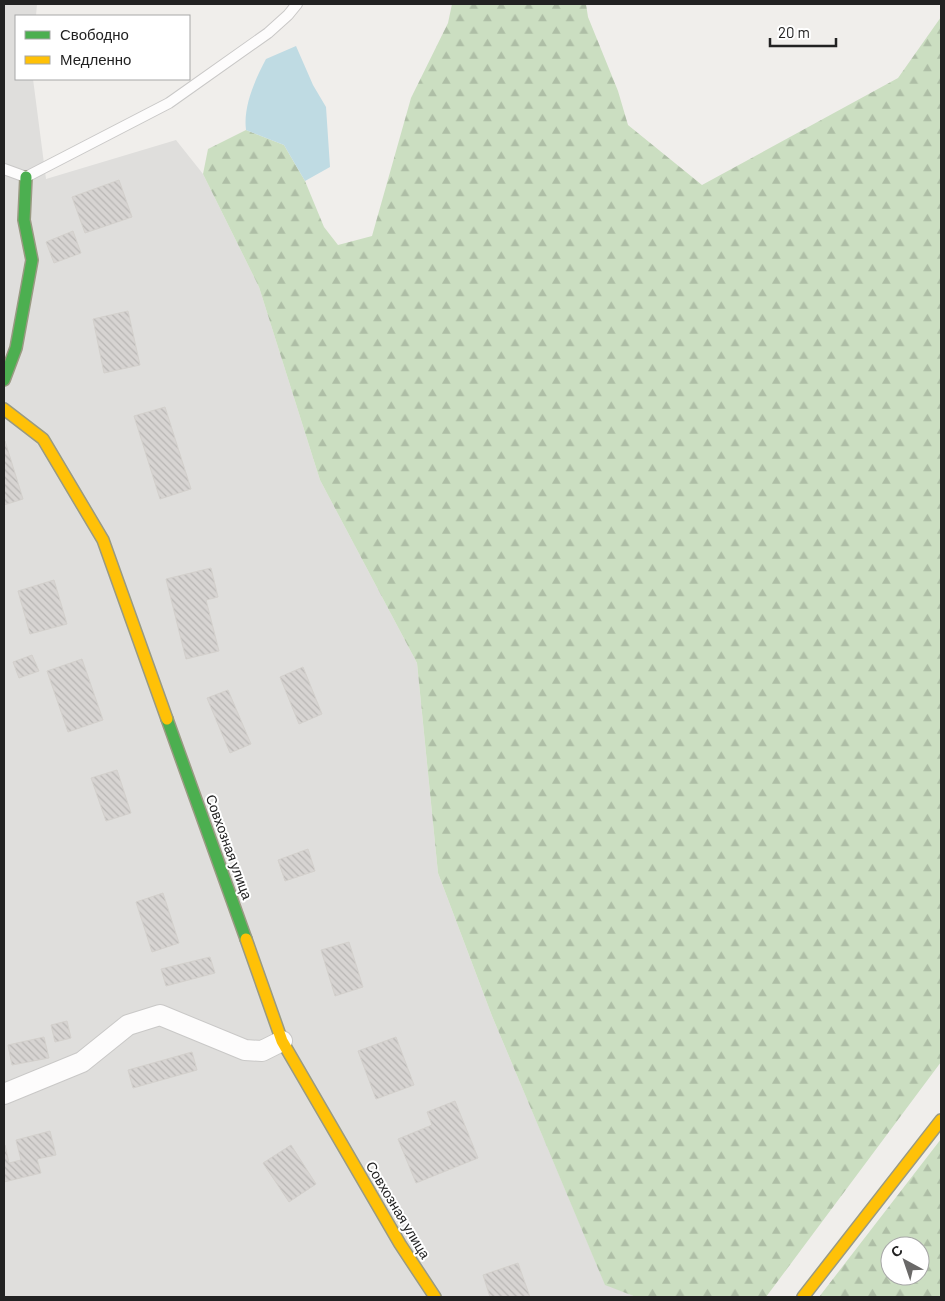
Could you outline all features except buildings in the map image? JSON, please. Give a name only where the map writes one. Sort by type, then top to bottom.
[{"type":"street","points":[[4,380],[16,348],[32,260],[24,220],[26,177]]},
{"type":"street","name":"Совхозная улица","points":[[4,409],[43,439],[103,540],[282,1041],[395,1236],[435,1297]]},
{"type":"street","points":[[4,1094],[82,1062],[128,1025],[160,1015],[245,1050],[262,1051],[282,1041]]},
{"type":"street","points":[[803,1297],[941,1120]]},
{"type":"lane","points":[[4,169],[26,177],[169,103],[268,33],[297,4]]},
{"type":"shaded area","points":[[4,4],[37,4],[36,15],[15,15],[15,80],[33,80],[46,179],[176,140],[203,174],[259,287],[320,480],[417,663],[438,873],[492,1016],[605,1284],[636,1297],[4,1297]]},
{"type":"green space","points":[[452,4],[586,4],[588,17],[618,91],[628,125],[702,185],[898,78],[941,17],[941,1062],[766,1297],[636,1297],[605,1285],[492,1016],[438,873],[417,663],[320,480],[259,287],[203,174],[208,149],[246,130],[284,145],[305,181],[324,227],[338,245],[372,236],[411,98],[448,23]]},
{"type":"green space","points":[[941,1139],[941,1297],[819,1297]]},
{"type":"water","points":[[296,46],[313,85],[326,107],[330,167],[305,181],[284,145],[246,130],[248,103],[254,84],[266,59]]},
{"type":"traffic: fast","points":[[4,380],[16,348],[32,260],[24,220],[26,177]]},
{"type":"traffic: fast","points":[[167,719],[246,939]]},
{"type":"traffic: slow","points":[[4,409],[43,439],[103,540],[167,719]]},
{"type":"traffic: slow","points":[[246,939],[282,1041],[400,1244],[435,1297]]},
{"type":"traffic: slow","points":[[803,1297],[941,1120]]}]
